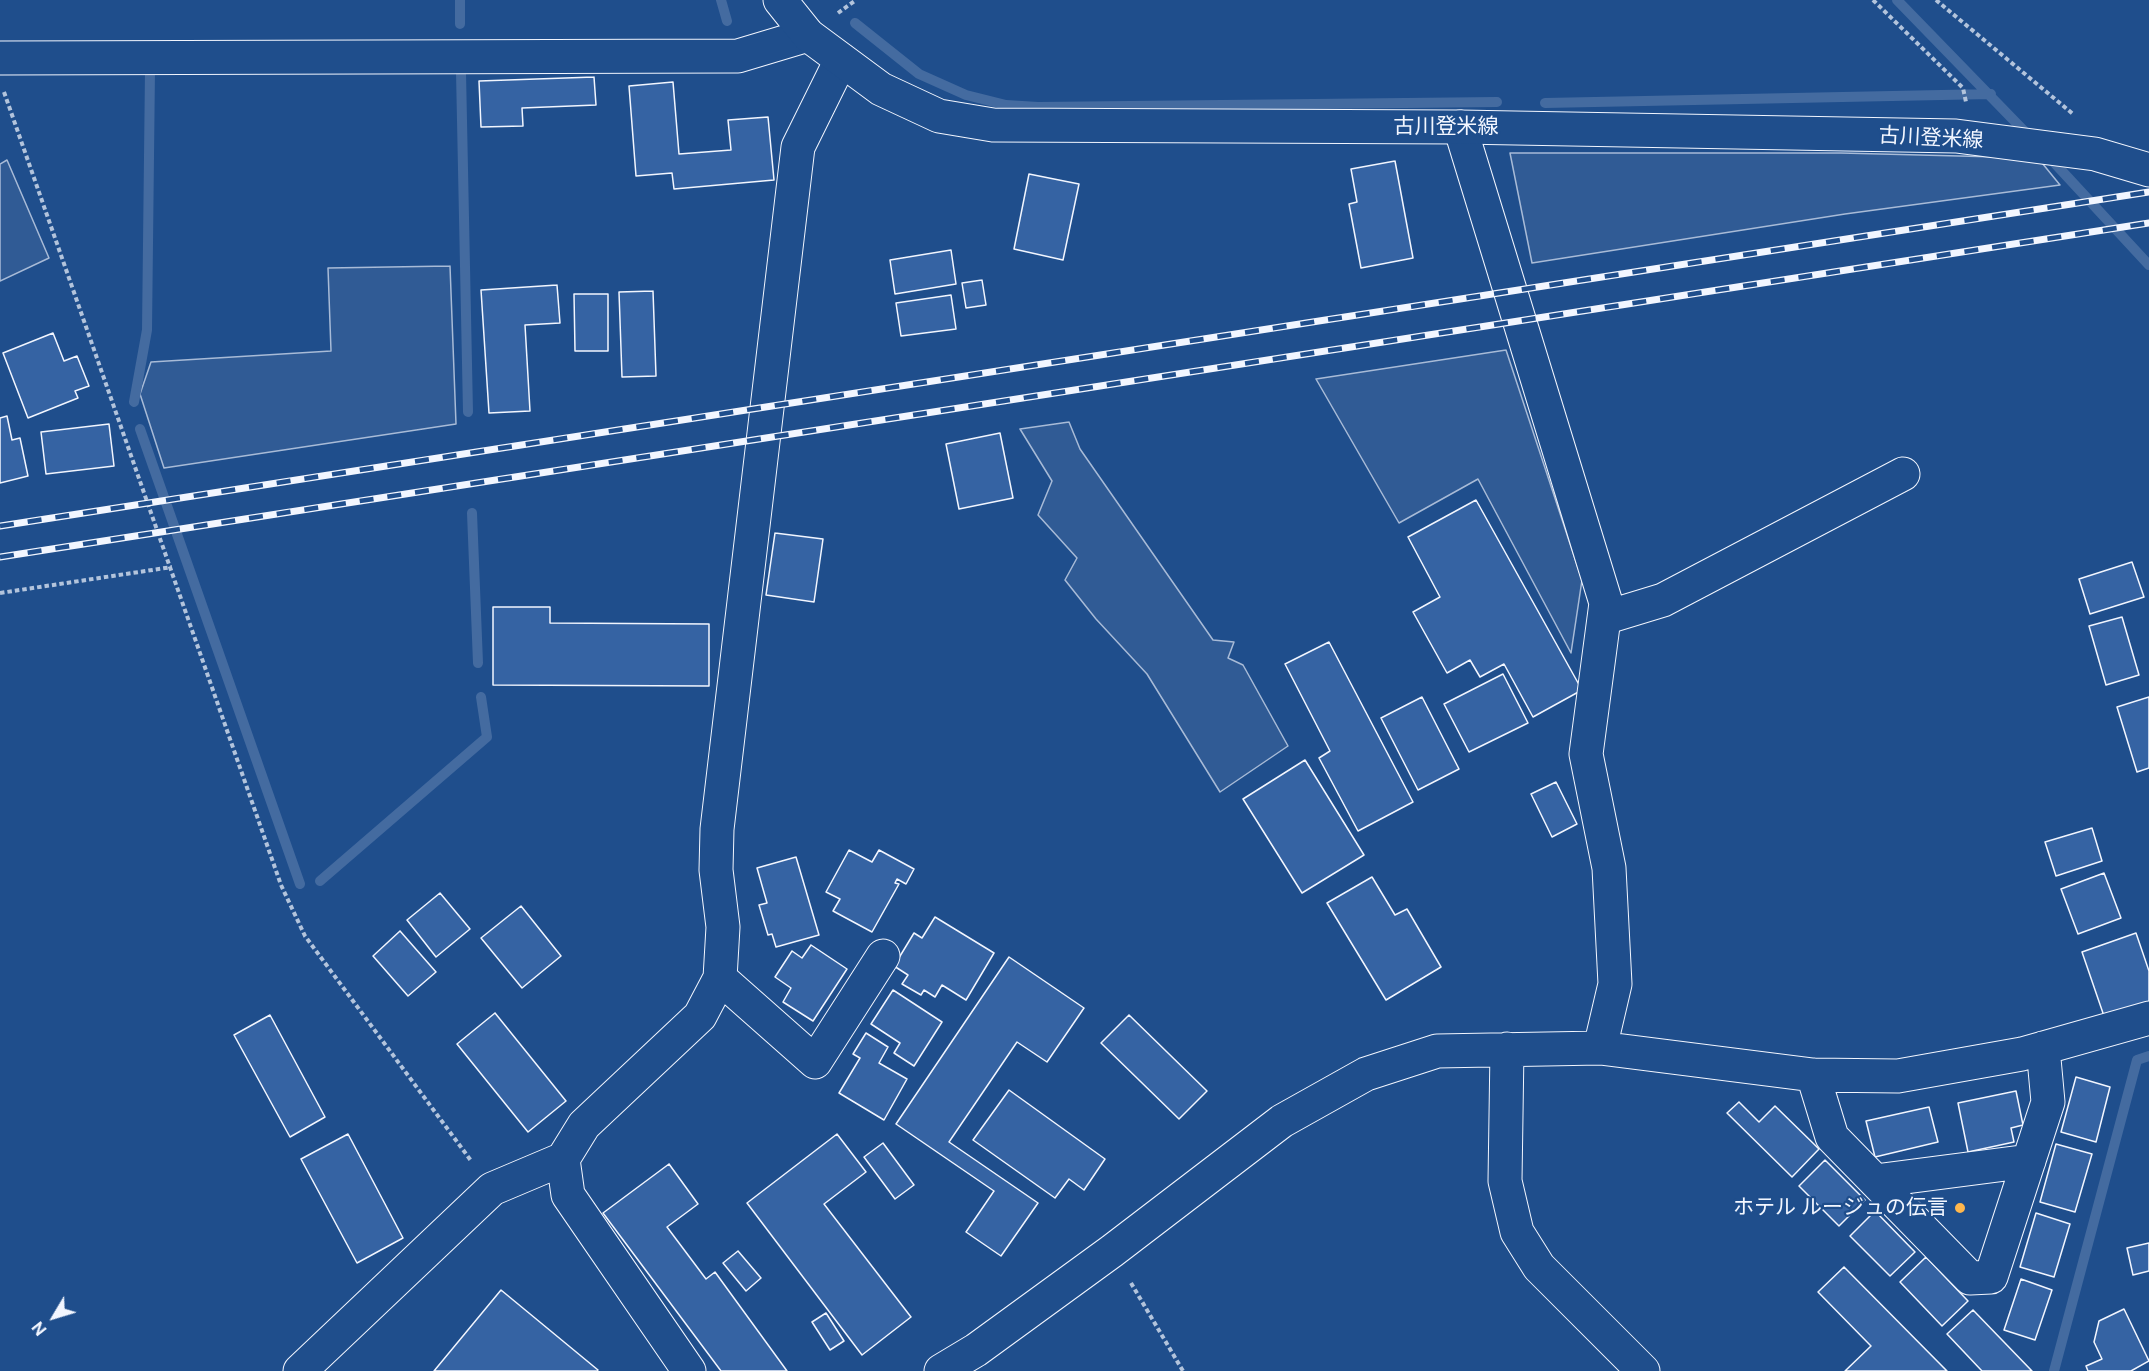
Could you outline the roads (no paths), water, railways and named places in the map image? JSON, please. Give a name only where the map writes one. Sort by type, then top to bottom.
[{"type":"street","name":"古川登米線","points":[[780,0],[808,35],[881,89],[939,117],[993,125],[1460,127],[1966,136],[2104,157],[2149,170]]},
{"type":"street","points":[[0,58],[738,56],[808,35]]},
{"type":"street","points":[[300,1371],[492,1189],[563,1159],[584,1125],[700,1016],[720,978],[723,927],[716,870],[717,829],[798,147],[840,60]]},
{"type":"street","points":[[1460,127],[1606,603],[1586,754],[1609,868],[1614,961],[1615,984],[1600,1048]]},
{"type":"street","points":[[1604,618],[1663,600],[1903,474]]},
{"type":"street","points":[[720,978],[815,1062],[883,956]]},
{"type":"street","points":[[941,1371],[976,1350],[1112,1251],[1282,1121],[1366,1074],[1437,1051],[1600,1048],[1813,1075],[1898,1076],[2043,1048],[2149,1018]]},
{"type":"street","points":[[1813,1075],[1832,1137],[1970,1278],[1991,1277],[2048,1102],[2043,1048]]},
{"type":"street","points":[[1507,1049],[1505,1181],[1517,1232],[1539,1268],[1642,1371]]},
{"type":"street","points":[[563,1159],[568,1195],[689,1371]]},
{"type":"street","points":[[1875,1181],[2029,1161]]},
{"type":"waterway","points":[[460,0],[460,24]]},
{"type":"waterway","points":[[721,0],[727,21]]},
{"type":"waterway","points":[[1897,0],[2030,137]]},
{"type":"waterway","points":[[855,23],[919,74],[966,95],[1006,105],[1038,107],[1497,102]]},
{"type":"waterway","points":[[134,402],[147,330],[150,70]]},
{"type":"waterway","points":[[461,72],[468,412]]},
{"type":"waterway","points":[[1545,103],[1991,94]]},
{"type":"waterway","points":[[2049,157],[2149,265]]},
{"type":"waterway","points":[[140,429],[300,884]]},
{"type":"waterway","points":[[472,513],[478,663]]},
{"type":"waterway","points":[[320,881],[487,737],[481,697]]},
{"type":"waterway","points":[[2054,1371],[2137,1060],[2149,1056]]},
{"type":"railway","points":[[0,526],[2149,192]]},
{"type":"railway","points":[[0,557],[2149,223]]},
{"type":"place","name":"ホテル ルージュの伝言","points":[[1960,1208]]}]
